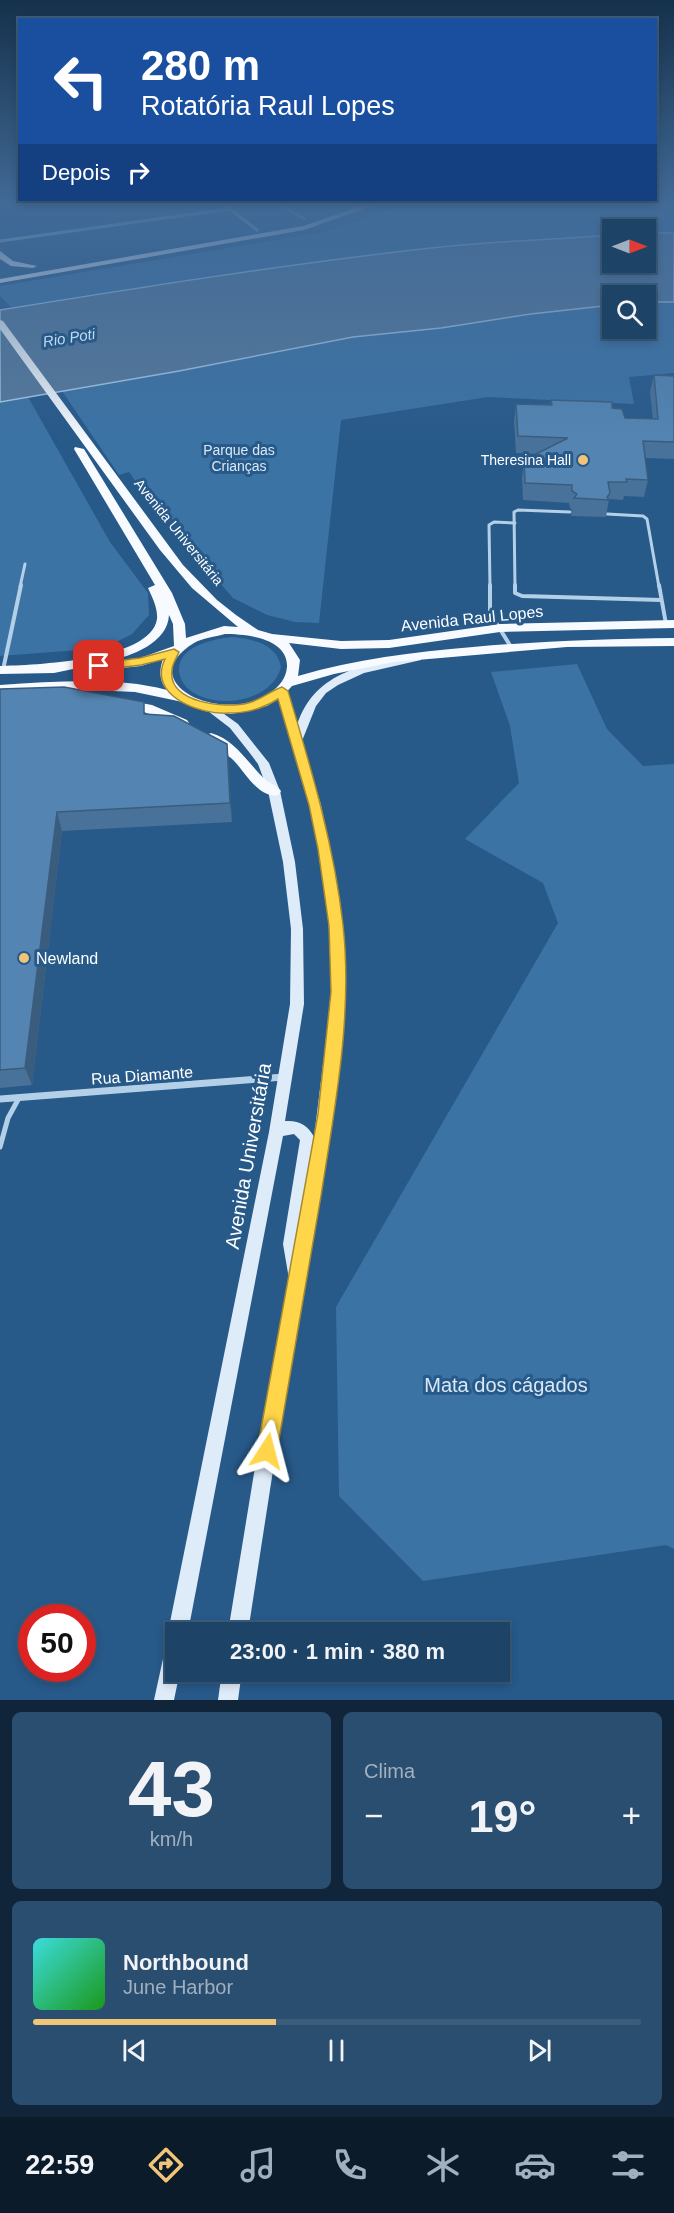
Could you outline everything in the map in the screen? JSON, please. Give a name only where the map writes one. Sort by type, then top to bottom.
[{"type":"main road","points":[[0,323],[82,446],[173,608],[179,624],[177,649],[166,669],[166,679],[171,689],[180,697]]},
{"type":"main road","points":[[0,336],[82,446]]},
{"type":"main road","name":"Avenida Universitária","points":[[82,446],[212,603],[230,618],[252,631]]},
{"type":"main road","points":[[45,669],[114,656],[132,650],[155,634],[162,623],[163,614],[151,583],[149,574],[151,568]]},
{"type":"main road","name":"Avenida Raul Lopes","points":[[273,638],[341,645],[389,644],[500,628],[670,624]]},
{"type":"main road","points":[[0,690],[136,687],[180,697],[208,708],[229,710],[249,707],[268,700],[285,687],[294,669],[291,656],[273,638],[252,631],[224,630],[209,633],[148,660],[118,665],[1,670]]},
{"type":"main road","name":"Avenida Raul Lopes","points":[[285,687],[358,663],[511,647],[674,642]]},
{"type":"main road","points":[[297,740],[306,713],[314,701],[335,681],[364,670],[429,655]]},
{"type":"main road","points":[[240,1622],[274,1406],[298,1284],[326,1114],[339,992],[339,959],[329,871],[285,687]]},
{"type":"main road","points":[[0,690],[61,693],[147,708],[195,729],[236,755],[261,783],[274,791]]},
{"type":"main road","name":"Avenida Universitária","points":[[180,1622],[276,1132],[297,1004],[297,929],[289,862],[274,791],[263,763],[253,749],[234,726],[208,708]]},
{"type":"main road","points":[[276,1132],[282,1128],[295,1127],[306,1133],[308,1139],[295,1208],[291,1244],[298,1284]]},
{"type":"main road","points":[[164,1700],[168,1682]]},
{"type":"main road","points":[[228,1700],[230,1682]]},
{"type":"street","name":"Rua Diamante","points":[[0,1099],[286,1077]]},
{"type":"lane","points":[[570,512],[516,510],[513,590],[518,595],[661,600]]},
{"type":"lane","points":[[607,514],[643,516],[647,519],[661,600],[670,624]]},
{"type":"lane","points":[[511,647],[490,613],[489,525],[494,522],[515,523]]},
{"type":"lane","points":[[1,670],[25,564]]},
{"type":"lane","points":[[0,1147],[8,1118],[18,1098]]},
{"type":"lane","points":[[0,1120],[8,1118]]},
{"type":"green space","points":[[16,283],[172,283],[12,308],[0,296],[0,286]]},
{"type":"green space","name":"Parque das Crianças","points":[[656,302],[674,302],[674,373],[629,377],[634,404],[488,397],[341,420],[319,623],[295,622],[267,615],[233,598],[155,509],[129,472],[119,475],[62,391],[353,337],[441,328],[602,306],[602,339],[656,339]]},
{"type":"green space","points":[[28,397],[110,542],[148,593],[149,615],[132,634],[105,648],[0,656],[0,402]]},
{"type":"green space","points":[[232,637],[256,641],[275,653],[281,667],[276,679],[255,695],[229,701],[202,697],[191,691],[180,677],[180,662],[184,655],[198,645]]},
{"type":"green space","name":"Mata dos cágados","points":[[577,664],[607,729],[643,766],[674,764],[674,1549],[666,1545],[423,1581],[339,1496],[336,1307],[558,923],[543,883],[465,839],[519,783],[510,726],[491,672]]},
{"type":"water","name":"Rio Poti","points":[[166,283],[674,283],[674,302],[656,302],[656,285],[602,285],[602,306],[441,328],[353,337],[179,371],[0,402],[0,310]]},
{"type":"building","name":"Theresina Hall","points":[[654,375],[674,376],[674,442],[643,441],[648,480],[626,479],[627,482],[608,482],[610,493],[607,497],[609,500],[574,498],[577,494],[572,491],[572,485],[525,483],[524,460],[568,438],[518,436],[516,404],[552,405],[551,400],[612,402],[612,408],[622,409],[625,418],[658,419]]},
{"type":"building","name":"Newland","points":[[64,687],[144,702],[144,714],[174,716],[227,744],[230,803],[57,812],[25,1068],[0,1070],[0,689]]},
{"type":"place","name":"Theresina Hall","points":[[583,460]]},
{"type":"place","name":"Newland","points":[[24,958]]},
{"type":"route","points":[[99,666],[141,662],[174,652],[166,669],[166,679],[171,689],[193,704],[208,708],[229,710],[249,707],[268,700],[282,691],[315,805],[325,849],[336,926],[339,992],[326,1114],[267,1451]]}]
